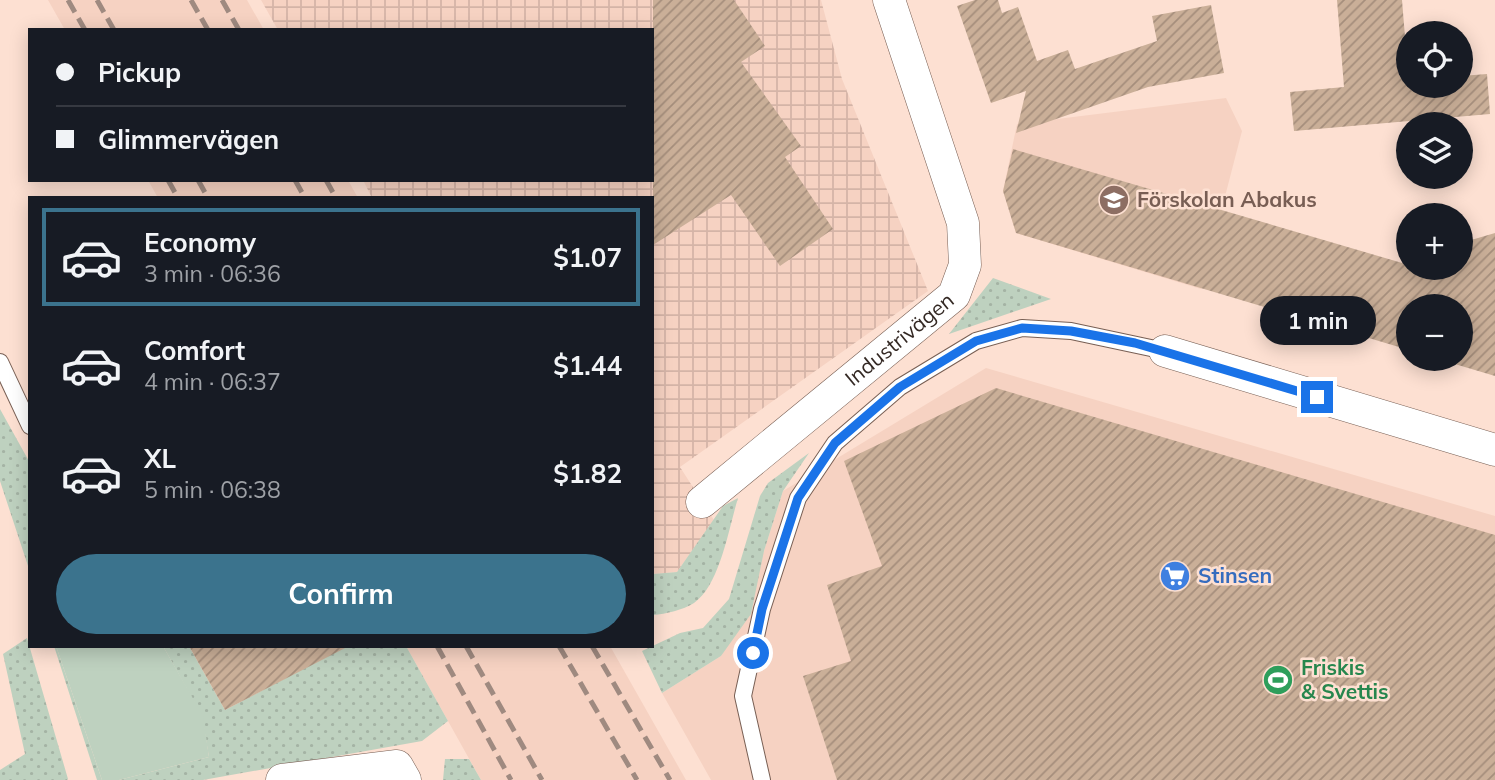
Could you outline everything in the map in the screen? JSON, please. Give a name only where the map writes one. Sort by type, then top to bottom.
[{"type":"street","name":"Industrivägen","points":[[702,502],[954,295],[958,285],[965,264],[962,223],[889,0]]},
{"type":"street","points":[[1165,351],[1495,450]]},
{"type":"street","points":[[282,780],[401,773]]},
{"type":"lane","points":[[762,780],[743,696],[762,609],[798,498],[835,443],[900,387],[976,341],[1022,328],[1071,331],[1165,351]]},
{"type":"lane","points":[[0,362],[28,422]]},
{"type":"shaded area","points":[[48,0],[247,0],[263,28],[64,28]]},
{"type":"shaded area","points":[[261,0],[821,0],[842,79],[928,291],[680,467],[714,520],[677,572],[654,574],[654,196],[371,196],[364,182],[654,182],[654,28],[277,28]]},
{"type":"shaded area","name":"Förskolan Abakus","points":[[1226,98],[1242,131],[1201,289],[1016,233],[1003,191],[1017,124]]},
{"type":"shaded area","points":[[149,182],[349,182],[357,196],[157,196]]},
{"type":"shaded area","name":"Stinsen","points":[[986,368],[1495,516],[1495,780],[711,780],[662,693],[721,656],[764,551],[783,491]]},
{"type":"shaded area","points":[[407,648],[611,648],[686,780],[481,780]]},
{"type":"green space","points":[[993,278],[1051,299],[949,334]]},
{"type":"green space","points":[[0,409],[28,459],[28,566],[0,481]]},
{"type":"green space","points":[[809,453],[783,491],[764,551],[751,614],[721,656],[662,693],[642,651],[654,648],[654,645],[680,633],[703,628],[729,599],[760,496],[768,483]]},
{"type":"green space","points":[[738,498],[711,583],[694,603],[669,613],[654,615],[654,574],[677,572],[723,506]]},
{"type":"green space","points":[[27,638],[67,780],[0,780],[0,770],[25,754],[3,654]]},
{"type":"green space","points":[[55,648],[102,780],[97,780]]},
{"type":"green space","points":[[57,648],[164,648],[203,716],[209,757],[119,780],[102,780]]},
{"type":"green space","points":[[164,648],[190,648],[225,710],[324,658],[318,648],[407,648],[448,721],[422,741],[203,780],[119,780],[209,757],[202,716]]},
{"type":"green space","points":[[445,759],[469,759],[481,780],[443,780]]},
{"type":"building","points":[[653,0],[734,0],[765,46],[741,62],[801,146],[785,157],[833,229],[780,266],[731,195],[654,244]]},
{"type":"building","points":[[975,0],[998,0],[1002,13],[1018,7],[1037,61],[1068,50],[1075,69],[1157,41],[1152,16],[1211,5],[1224,73],[1148,87],[1016,133],[1026,91],[991,103],[957,6]]},
{"type":"building","points":[[1337,0],[1402,0],[1404,21],[1396,21],[1396,98],[1473,98],[1473,75],[1487,74],[1490,114],[1396,112],[1396,122],[1294,131],[1290,92],[1344,87]]},
{"type":"building","points":[[1013,149],[1396,261],[1396,280],[1473,280],[1473,239],[1495,233],[1495,376],[1473,369],[1473,294],[1396,294],[1396,346],[1016,233],[1003,191]]},
{"type":"building","name":"Stinsen","points":[[996,388],[1495,535],[1495,780],[837,780],[803,676],[851,661],[827,585],[882,566],[844,461]]},
{"type":"building","points":[[190,648],[345,648],[225,710]]},
{"type":"railway","points":[[68,0],[84,28]]},
{"type":"railway","points":[[97,0],[113,28]]},
{"type":"railway","points":[[191,0],[207,28]]},
{"type":"railway","points":[[222,0],[238,28]]},
{"type":"railway","points":[[169,182],[177,196]]},
{"type":"railway","points":[[199,182],[207,196]]},
{"type":"railway","points":[[296,182],[304,196]]},
{"type":"railway","points":[[327,182],[335,196]]},
{"type":"railway","points":[[438,648],[511,780]]},
{"type":"railway","points":[[467,648],[542,780]]},
{"type":"railway","points":[[560,648],[637,780]]},
{"type":"railway","points":[[593,648],[670,780]]},
{"type":"place","name":"Förskolan Abakus","points":[[1114,200]]},
{"type":"place","name":"Stinsen","points":[[1175,576]]},
{"type":"place","name":"Friskis & Svettis","points":[[1278,680]]},
{"type":"route","points":[[753,653],[762,609],[798,498],[835,443],[900,387],[976,341],[1022,328],[1071,331],[1165,351],[1317,397]]}]
